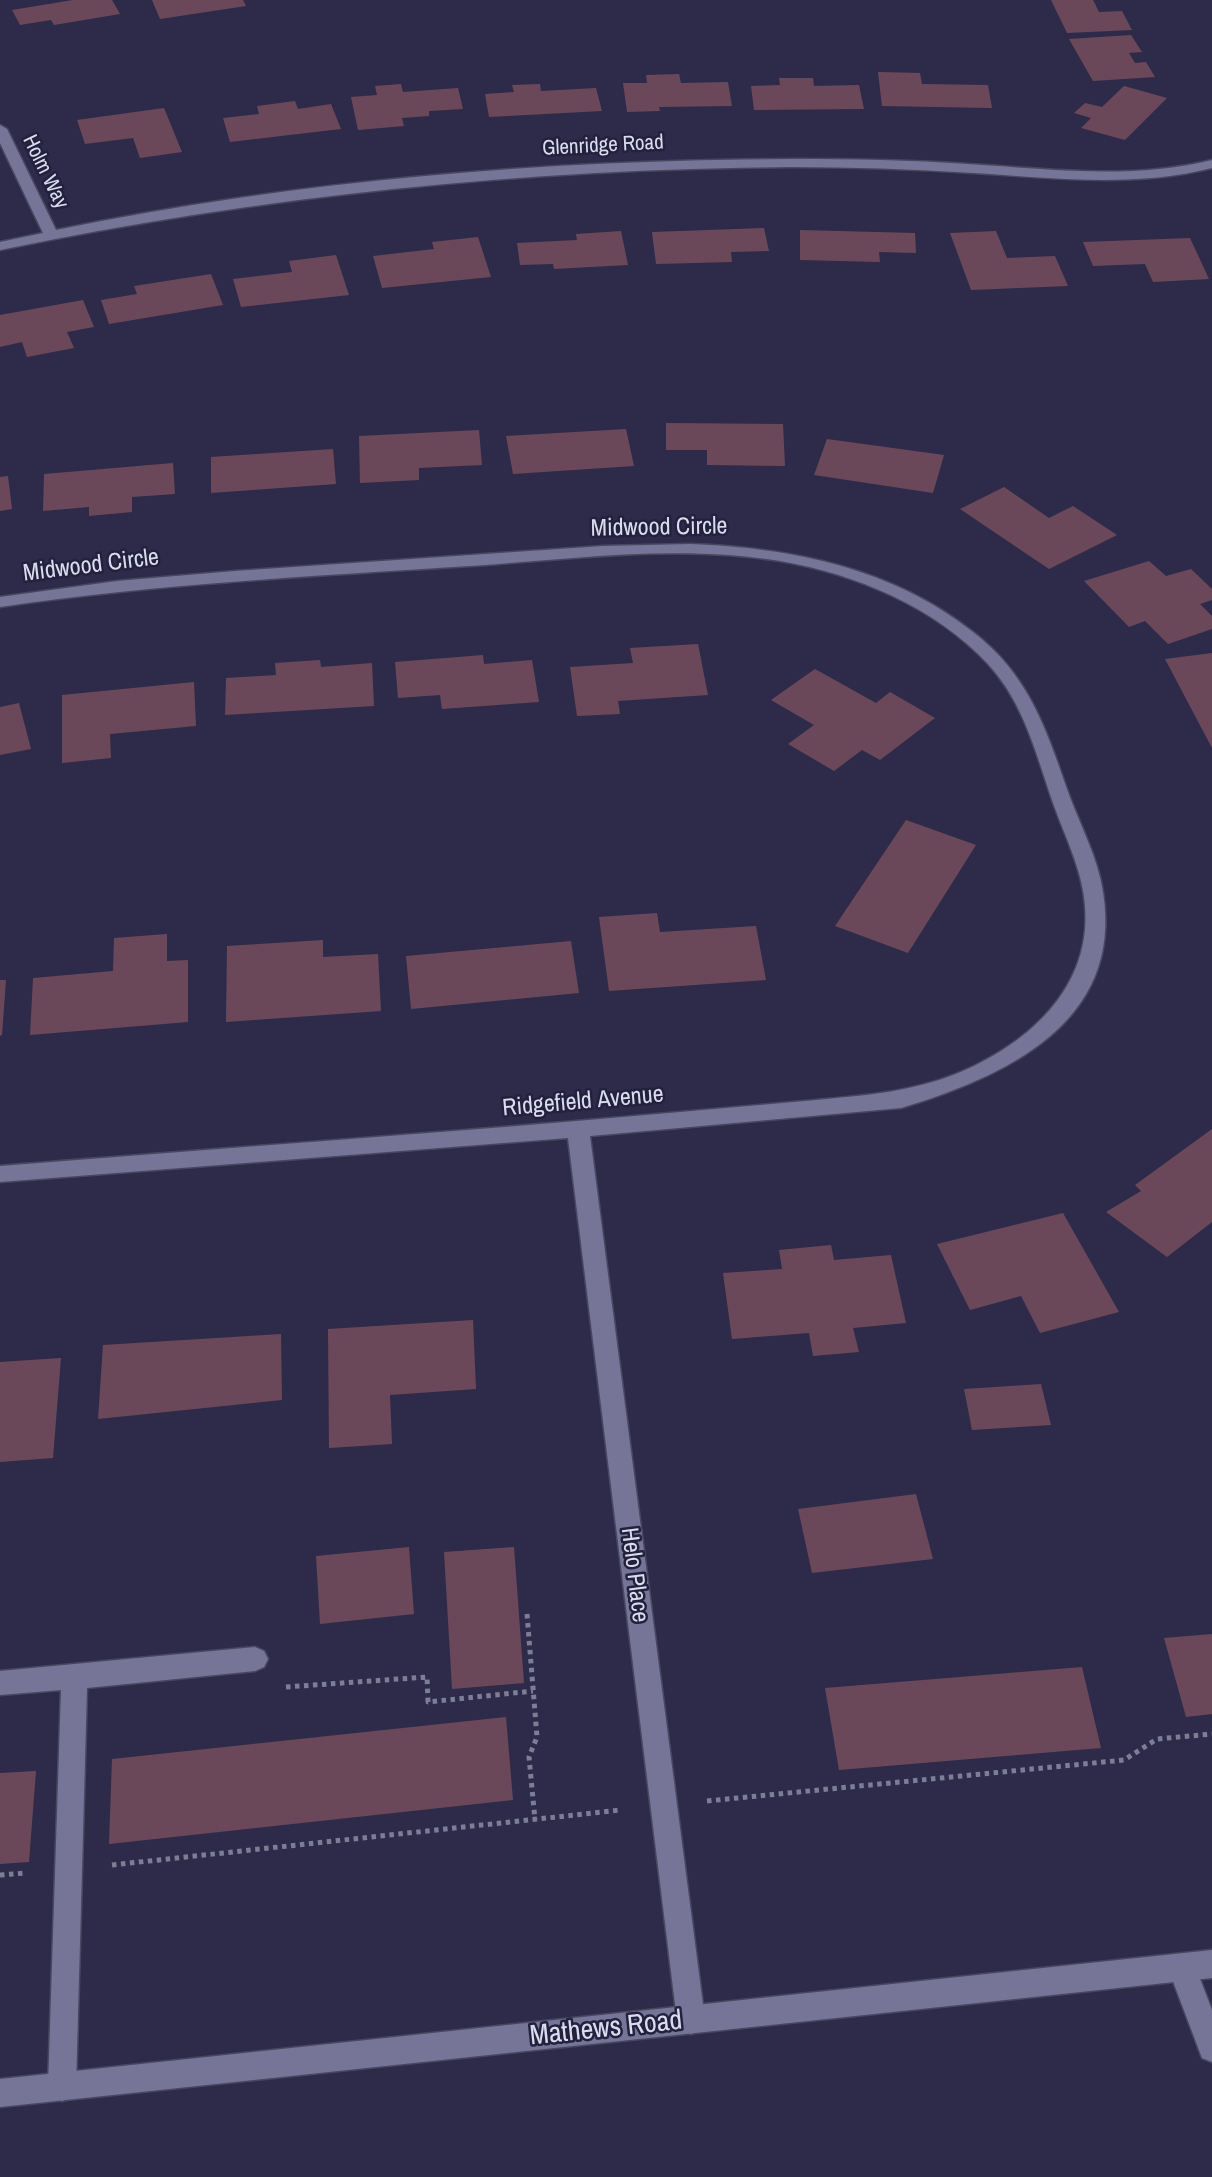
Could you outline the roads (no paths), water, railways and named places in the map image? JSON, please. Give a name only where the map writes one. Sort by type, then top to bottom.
[{"type":"street","name":"Holm Way","points":[[0,129],[51,234]]},
{"type":"street","name":"Glenridge Road","points":[[0,246],[163,213],[294,194],[541,170],[677,164],[820,163],[1132,176],[1180,172],[1212,164]]},
{"type":"street","name":"Midwood Circle","points":[[0,602],[66,591],[192,578],[690,548],[776,555],[834,569],[900,593],[955,626],[1003,670],[1030,712],[1094,892],[1095,937]]},
{"type":"street","name":"Ridgefield Avenue","points":[[0,1174],[578,1129],[901,1100],[945,1089],[984,1073],[1019,1053],[1058,1018],[1085,976],[1095,937]]},
{"type":"street","name":"Helo Place","points":[[578,1129],[691,2020]]},
{"type":"street","points":[[0,1683],[255,1659]]},
{"type":"street","points":[[62,2087],[74,1677]]},
{"type":"street","name":"Mathews Road","points":[[0,2093],[1212,1964]]},
{"type":"street","points":[[1182,1968],[1212,2048]]}]
